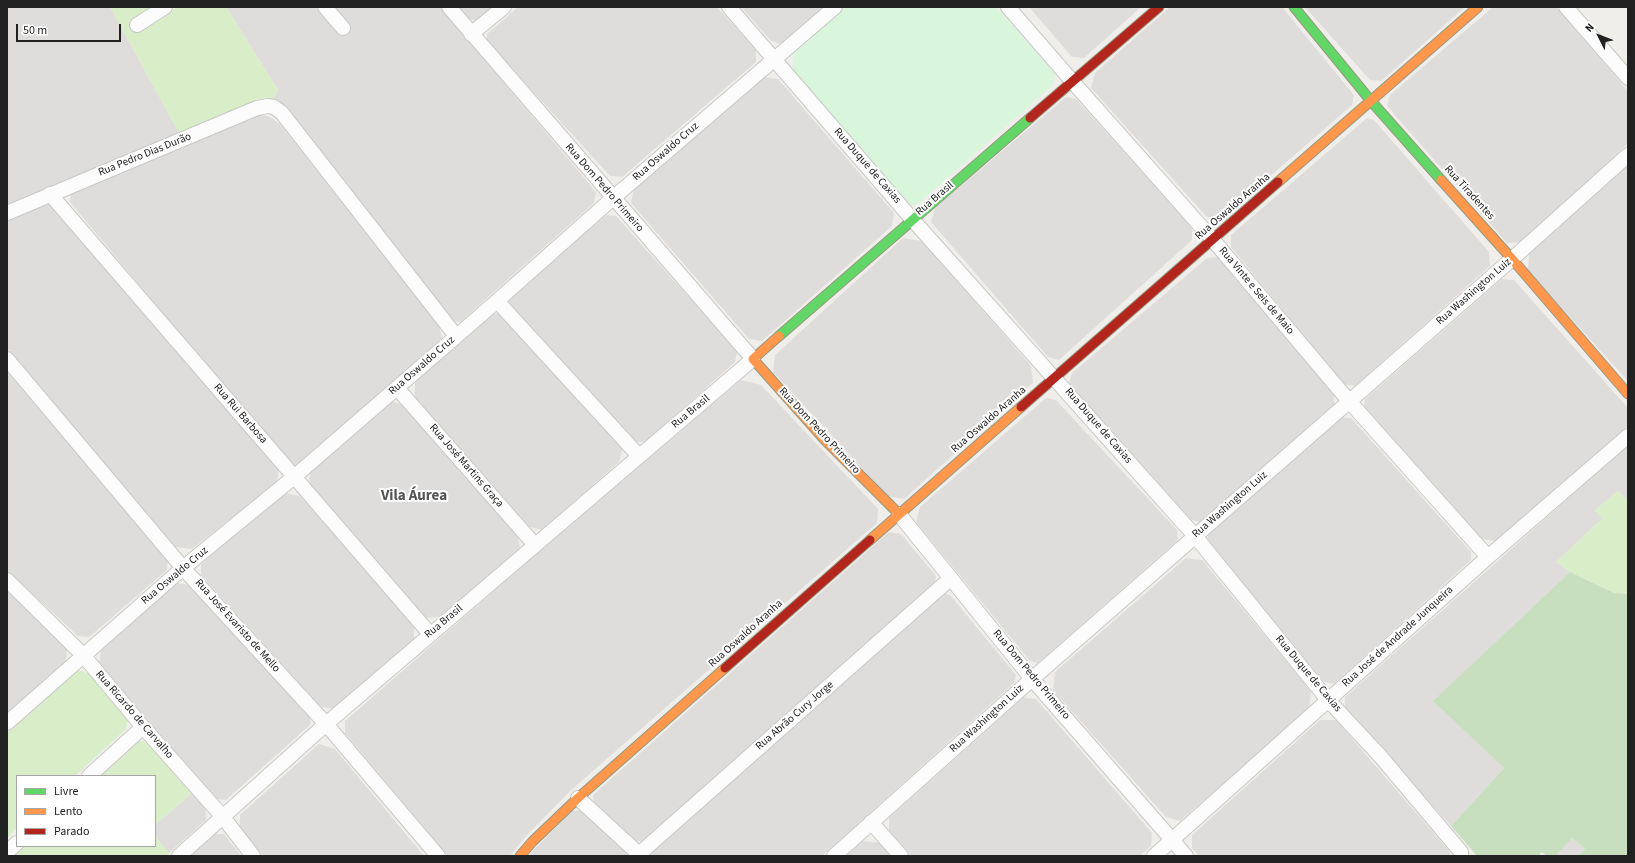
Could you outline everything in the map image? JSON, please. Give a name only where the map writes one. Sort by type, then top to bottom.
[{"type":"street","points":[[137,25],[165,7]]},
{"type":"street","points":[[325,7],[343,28]]},
{"type":"street","name":"Rua Dom Pedro Primeiro","points":[[449,7],[613,198],[824,439],[899,514],[1032,679],[1186,856]]},
{"type":"street","points":[[471,34],[504,7]]},
{"type":"street","name":"Rua Duque de Caxias","points":[[729,7],[912,218],[1195,536],[1328,700],[1381,757],[1461,854]]},
{"type":"street","name":"Rua Oswaldo Cruz","points":[[7,722],[184,568],[497,302],[613,198],[835,7]]},
{"type":"street","name":"Rua Vinte e Seis de Maio","points":[[1008,7],[1213,240],[1349,400],[1488,557]]},
{"type":"street","name":"Rua Brasil","points":[[179,856],[326,724],[753,359],[912,218],[1159,7]]},
{"type":"street","name":"Rua Tiradentes","points":[[1294,7],[1371,101],[1512,259],[1628,394]]},
{"type":"street","name":"Rua Oswaldo Aranha","points":[[520,856],[532,842],[578,798],[899,514],[1478,7]]},
{"type":"street","points":[[1566,7],[1628,78]]},
{"type":"street","name":"Rua Pedro Dias Durão","points":[[7,213],[257,108],[268,106],[274,107],[282,113],[456,336]]},
{"type":"street","name":"Rua Washington Luiz","points":[[834,856],[1032,679],[1349,400],[1512,259],[1628,155]]},
{"type":"street","name":"Rua Rui Barbosa","points":[[50,194],[430,634]]},
{"type":"street","points":[[497,302],[639,456]]},
{"type":"street","name":"Rua José Evaristo de Mello","points":[[7,359],[184,568],[326,724],[438,856]]},
{"type":"street","name":"Rua José Martins Graça","points":[[397,388],[535,545]]},
{"type":"street","name":"Rua José de Andrade Junqueira","points":[[1154,856],[1488,557],[1628,436]]},
{"type":"street","name":"Rua Abrão Cury Jorge","points":[[640,855],[951,578]]},
{"type":"street","name":"Rua Ricardo de Carvalho","points":[[7,580],[83,655],[143,727],[223,816],[253,856]]},
{"type":"street","points":[[91,775],[143,727]]},
{"type":"street","points":[[578,798],[640,855]]},
{"type":"street","points":[[871,822],[901,856]]},
{"type":"street","points":[[7,852],[16,844]]},
{"type":"shaded area","points":[[7,7],[110,7],[179,133],[7,206]]},
{"type":"shaded area","points":[[226,7],[315,7],[337,32],[344,36],[349,31],[348,23],[334,7],[440,7],[596,192],[594,203],[460,322],[452,321],[280,104],[273,99],[278,90]]},
{"type":"shaded area","points":[[455,7],[493,7],[477,21],[464,18]]},
{"type":"shaded area","points":[[518,7],[717,7],[756,50],[756,62],[622,177],[610,176],[487,41],[487,34]]},
{"type":"shaded area","points":[[741,7],[826,7],[782,45],[770,40]]},
{"type":"shaded area","points":[[1029,7],[1141,7],[1084,58],[1072,57]]},
{"type":"shaded area","points":[[1170,7],[1282,7],[1354,95],[1352,105],[1221,219],[1207,217],[1091,88],[1095,73]]},
{"type":"shaded area","points":[[1305,7],[1465,7],[1381,81],[1370,80]]},
{"type":"shaded area","points":[[1493,7],[1556,7],[1628,91],[1628,143],[1526,242],[1507,243],[1387,106],[1390,95]]},
{"type":"shaded area","points":[[764,77],[778,79],[894,213],[892,226],[762,341],[749,339],[631,203],[634,188]]},
{"type":"shaded area","points":[[1066,97],[1076,99],[1192,227],[1192,240],[1059,360],[1048,357],[931,222],[935,208]]},
{"type":"shaded area","points":[[262,115],[270,117],[280,124],[439,326],[442,338],[299,466],[288,463],[70,202],[71,193],[251,116]]},
{"type":"shaded area","points":[[1367,118],[1374,120],[1489,252],[1490,266],[1355,386],[1344,384],[1231,247],[1231,235]]},
{"type":"shaded area","points":[[1628,165],[1628,381],[1528,271],[1529,253]]},
{"type":"shaded area","points":[[44,201],[53,206],[279,469],[277,482],[192,549],[175,547],[7,348],[7,218]]},
{"type":"shaded area","points":[[606,215],[616,216],[737,351],[735,362],[645,442],[633,442],[509,307],[509,297]]},
{"type":"shaded area","points":[[903,238],[922,241],[1031,366],[1033,383],[904,499],[888,496],[773,372],[775,355]]},
{"type":"shaded area","points":[[1217,257],[1334,395],[1334,405],[1200,522],[1191,520],[1069,384],[1072,373],[1207,258]]},
{"type":"shaded area","points":[[1502,279],[1514,280],[1628,408],[1628,426],[1496,541],[1480,539],[1364,408],[1365,399]]},
{"type":"shaded area","points":[[489,314],[503,314],[623,447],[619,462],[542,530],[530,527],[415,399],[415,381]]},
{"type":"shaded area","points":[[7,372],[168,559],[167,570],[89,637],[78,636],[7,570]]},
{"type":"shaded area","points":[[741,380],[761,385],[878,509],[877,523],[570,791],[526,836],[510,856],[448,856],[345,733],[345,721],[541,550]]},
{"type":"shaded area","points":[[1046,398],[1056,400],[1177,530],[1178,540],[1038,663],[1030,661],[916,522],[920,507]]},
{"type":"shaded area","points":[[389,401],[402,404],[517,534],[520,548],[440,617],[424,618],[309,485],[310,472]]},
{"type":"shaded area","points":[[1338,417],[1351,418],[1471,552],[1471,560],[1334,684],[1323,681],[1207,544],[1208,534]]},
{"type":"shaded area","points":[[1628,445],[1628,500],[1618,491],[1595,510],[1603,518],[1556,562],[1570,572],[1434,701],[1504,768],[1451,826],[1345,709],[1345,697]]},
{"type":"shaded area","points":[[283,493],[300,496],[414,626],[414,640],[336,709],[321,707],[201,575],[201,564]]},
{"type":"shaded area","points":[[889,532],[901,534],[936,576],[935,583],[645,842],[636,841],[594,804],[593,795]]},
{"type":"shaded area","points":[[1186,558],[1202,560],[1311,691],[1309,709],[1180,821],[1166,817],[1053,690],[1055,672]]},
{"type":"shaded area","points":[[177,583],[190,585],[309,715],[311,724],[226,800],[215,799],[99,664],[101,650]]},
{"type":"shaded area","points":[[7,590],[67,648],[66,662],[7,715]]},
{"type":"shaded area","points":[[942,593],[950,595],[1016,675],[1014,683],[822,856],[651,856],[653,847]]},
{"type":"shaded area","points":[[1023,698],[1036,699],[1152,833],[1151,846],[1140,856],[911,856],[889,832],[889,818]]},
{"type":"shaded area","points":[[1320,720],[1336,720],[1449,851],[1450,856],[1199,856],[1192,848],[1192,835]]},
{"type":"shaded area","points":[[319,744],[335,749],[424,856],[263,856],[240,827],[240,815]]},
{"type":"shaded area","points":[[193,792],[205,805],[206,820],[169,853],[156,837],[156,824]]},
{"type":"shaded area","points":[[583,810],[631,856],[528,856],[572,811]]},
{"type":"shaded area","points":[[211,834],[224,834],[241,856],[187,856]]},
{"type":"shaded area","points":[[1572,838],[1585,849],[1578,856],[1556,856]]},
{"type":"shaded area","points":[[863,841],[881,843],[892,856],[846,856]]},
{"type":"green space","points":[[110,7],[152,7],[133,19],[130,25],[131,30],[137,31],[177,7],[226,7],[278,90],[273,99],[263,98],[179,133]]},
{"type":"green space","points":[[846,7],[996,7],[1055,74],[1053,85],[917,205],[907,204],[793,71],[793,54]]},
{"type":"green space","points":[[1618,491],[1628,500],[1628,594],[1614,593],[1570,572],[1556,562],[1602,519],[1595,510]]},
{"type":"green space","points":[[1570,572],[1614,593],[1628,594],[1628,856],[1578,856],[1585,849],[1572,838],[1556,856],[1547,856],[1542,852],[1538,856],[1477,856],[1451,826],[1504,768],[1433,701]]},
{"type":"green space","points":[[78,670],[93,675],[128,716],[126,729],[76,775],[16,775],[16,829],[7,838],[7,732]]},
{"type":"green space","points":[[136,741],[148,742],[193,792],[156,824],[156,775],[99,775]]},
{"type":"green space","points":[[156,837],[169,853],[166,856],[11,856],[21,847],[156,847]]},
{"type":"traffic: fast","points":[[1294,7],[1371,101],[1441,180]]},
{"type":"traffic: fast","points":[[779,336],[1030,118]]},
{"type":"traffic: slow","points":[[1278,182],[1478,7]]},
{"type":"traffic: slow","points":[[1441,180],[1512,259],[1628,394]]},
{"type":"traffic: slow","points":[[779,336],[753,359],[824,439],[899,514]]},
{"type":"traffic: slow","points":[[870,540],[1021,407]]},
{"type":"traffic: slow","points":[[520,856],[532,842],[578,798],[725,668]]},
{"type":"traffic: jam","points":[[1030,118],[1159,7]]},
{"type":"traffic: jam","points":[[1021,407],[1278,182]]},
{"type":"traffic: jam","points":[[725,668],[870,540]]},
{"type":"district","name":"Vila Áurea","points":[[414,497]]}]
